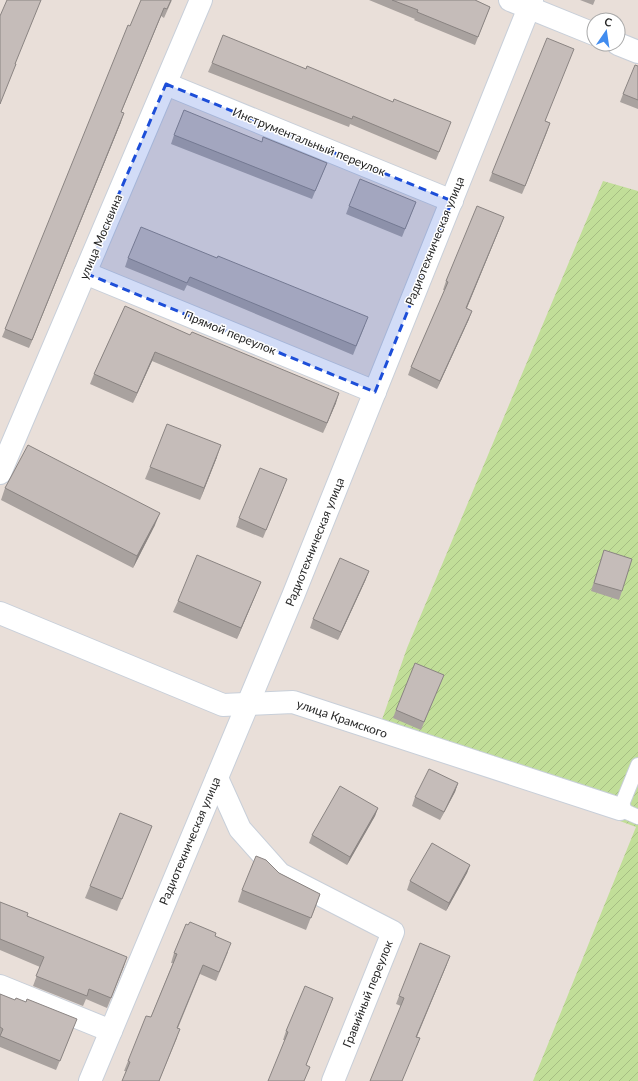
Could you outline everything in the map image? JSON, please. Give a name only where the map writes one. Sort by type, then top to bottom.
[{"type":"street","name":"улица Москвина","points":[[0,473],[201,0]]},
{"type":"street","points":[[524,3],[586,30]]},
{"type":"street","name":"Радиотехническая улица","points":[[90,1081],[296,589],[452,201],[524,3]]},
{"type":"street","points":[[626,47],[638,52]]},
{"type":"street","name":"Инструментальный переулок","points":[[166,84],[452,201]]},
{"type":"street","name":"Прямой переулок","points":[[85,273],[375,392]]},
{"type":"street","name":"улица Крамского","points":[[0,613],[223,705],[293,702],[629,813]]},
{"type":"street","name":"Гравийный переулок","points":[[217,778],[240,829],[280,874],[393,932],[333,1081]]},
{"type":"street","points":[[0,986],[111,1031]]},
{"type":"lane","points":[[629,813],[638,765]]},
{"type":"highlighted area","points":[[166,84],[452,201],[375,392],[85,273]]},
{"type":"green space","points":[[603,181],[638,191],[638,1081],[533,1081],[636,827],[378,731],[407,648]]},
{"type":"building","points":[[7,0],[41,0],[0,104],[0,16]]},
{"type":"building","points":[[141,0],[171,0],[167,9],[164,8],[121,112],[124,113],[32,340],[5,329],[128,25],[130,26]]},
{"type":"building","points":[[392,0],[475,0],[490,7],[478,37]]},
{"type":"building","points":[[223,35],[306,69],[307,66],[393,102],[394,99],[451,122],[439,152],[353,116],[352,119],[212,63]]},
{"type":"building","points":[[547,38],[574,49],[545,121],[550,123],[525,186],[492,173]]},
{"type":"building","points":[[635,65],[638,66],[638,100],[623,94]]},
{"type":"building","points":[[184,110],[262,142],[263,137],[327,163],[315,191],[174,135]]},
{"type":"building","points":[[360,179],[416,202],[405,229],[349,206]]},
{"type":"building","points":[[477,206],[504,217],[466,308],[472,311],[440,381],[411,367],[448,282],[446,281]]},
{"type":"building","points":[[141,227],[217,258],[218,256],[368,317],[356,346],[190,277],[187,283],[128,258]]},
{"type":"building","points":[[125,306],[190,335],[192,332],[339,393],[327,423],[155,352],[137,393],[94,374]]},
{"type":"building","points":[[167,424],[221,445],[204,488],[150,467]]},
{"type":"building","points":[[28,445],[160,513],[137,556],[5,488]]},
{"type":"building","points":[[260,468],[287,479],[266,530],[239,518]]},
{"type":"building","points":[[604,550],[632,559],[622,591],[594,583]]},
{"type":"building","points":[[197,555],[261,582],[241,628],[178,601]]},
{"type":"building","points":[[340,558],[369,571],[341,632],[313,619]]},
{"type":"building","points":[[415,663],[444,675],[424,722],[396,710]]},
{"type":"building","points":[[429,769],[458,783],[444,812],[415,797]]},
{"type":"building","points":[[340,786],[378,808],[350,857],[312,835]]},
{"type":"building","points":[[120,813],[152,826],[122,899],[90,886]]},
{"type":"building","points":[[432,843],[470,865],[449,903],[410,881]]},
{"type":"building","points":[[256,856],[266,860],[279,873],[320,894],[311,918],[242,890]]},
{"type":"building","points":[[0,902],[28,913],[27,916],[127,957],[111,998],[89,989],[87,996],[36,976],[44,957],[0,939]]},
{"type":"building","points":[[190,922],[216,933],[215,936],[231,943],[219,972],[203,965],[177,1028],[180,1029],[159,1081],[122,1081],[130,1062],[128,1061],[146,1016],[151,1017],[177,954],[174,953],[186,924],[188,925]]},
{"type":"building","points":[[420,943],[450,956],[416,1037],[420,1038],[402,1081],[370,1081],[404,998],[399,996]]},
{"type":"building","points":[[305,986],[333,998],[306,1065],[310,1067],[304,1081],[268,1081],[288,1032],[286,1031]]},
{"type":"building","points":[[0,994],[15,1000],[16,998],[26,1002],[27,999],[77,1019],[60,1061],[0,1036],[3,1029],[0,1027]]}]
